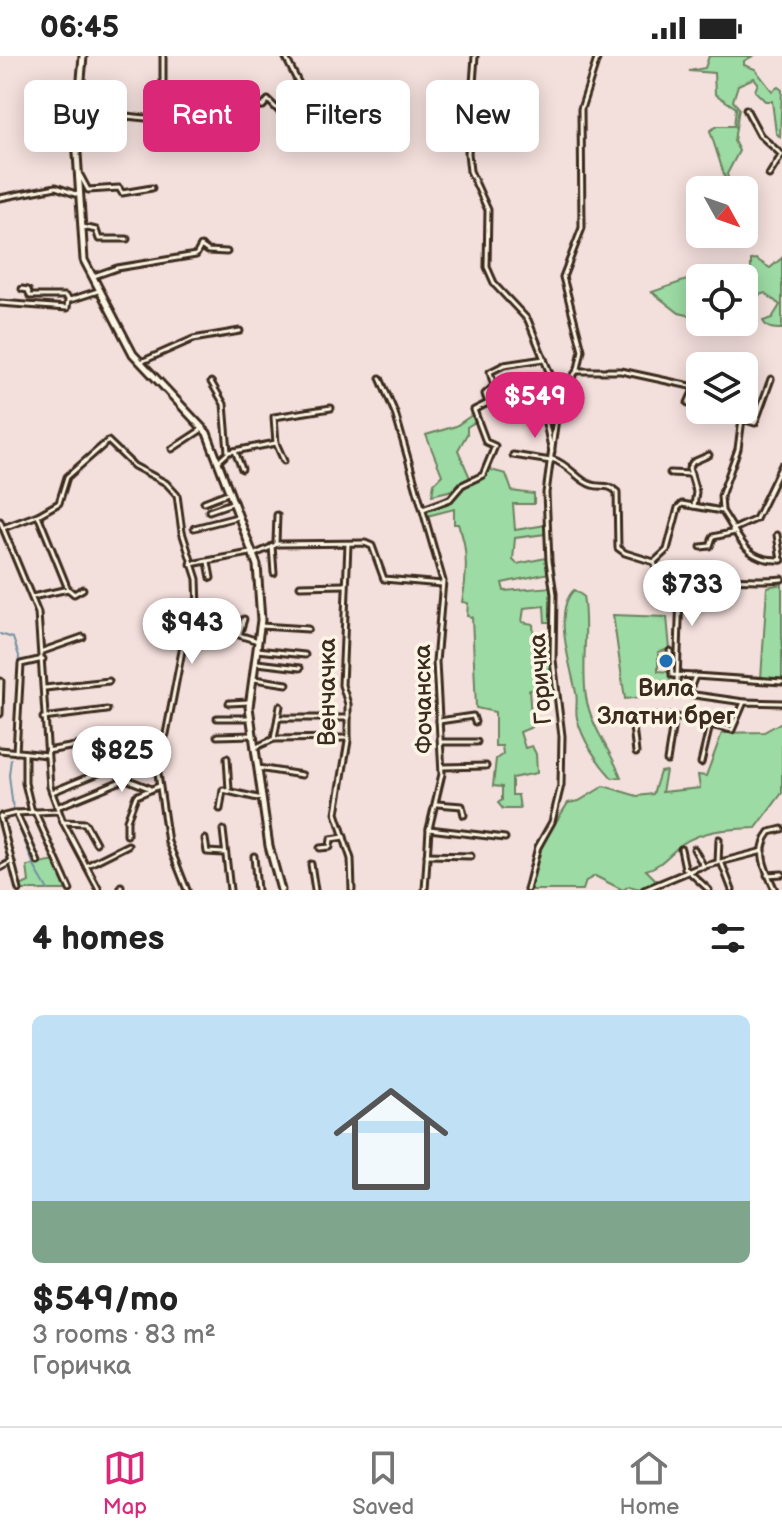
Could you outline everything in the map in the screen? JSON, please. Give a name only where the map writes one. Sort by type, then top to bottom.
[{"type":"main road","points":[[81,80],[83,56]]},
{"type":"main road","points":[[77,152],[82,254],[91,278],[140,362],[204,428],[253,553],[259,579],[261,626],[250,679],[250,718],[269,851],[281,890]]},
{"type":"street","points":[[163,56],[163,80]]},
{"type":"street","points":[[127,116],[175,121],[200,110],[263,106],[268,100],[283,115],[309,112],[285,56]]},
{"type":"street","points":[[475,56],[468,144],[470,171],[488,210],[487,267],[505,295],[528,320],[559,396]]},
{"type":"street","points":[[598,56],[581,109],[582,228],[563,277],[582,337],[577,371],[621,371],[686,385]]},
{"type":"street","points":[[746,109],[756,131],[782,154],[769,175]]},
{"type":"street","points":[[78,174],[88,190],[119,188],[122,193],[152,188]]},
{"type":"street","points":[[0,198],[56,187],[78,195]]},
{"type":"street","points":[[79,226],[96,230],[99,239],[127,239]]},
{"type":"street","points":[[91,278],[117,268],[196,255],[201,246],[208,251],[227,252]]},
{"type":"street","points":[[22,289],[28,290],[30,296],[64,296],[69,300]]},
{"type":"street","points":[[69,300],[98,291]]},
{"type":"street","points":[[0,303],[67,308],[69,300]]},
{"type":"street","points":[[140,362],[193,339],[240,331]]},
{"type":"street","points":[[423,509],[450,499],[462,485],[483,475],[490,462],[495,446],[486,442],[474,410],[488,403],[485,394],[494,386],[490,372],[504,365],[544,359]]},
{"type":"street","name":"Горичка","points":[[527,890],[538,847],[552,824],[561,785],[562,736],[554,668],[554,594],[546,507],[559,396],[577,371]]},
{"type":"street","name":"Фочанска","points":[[380,378],[395,413],[443,584],[436,662],[443,767],[429,829],[425,890]]},
{"type":"street","points":[[758,415],[771,379]]},
{"type":"street","points":[[211,382],[224,404],[228,452]]},
{"type":"street","name":"Горичка","points":[[529,406],[535,407],[545,419],[552,452]]},
{"type":"street","points":[[284,461],[276,443],[274,417],[331,408]]},
{"type":"street","points":[[742,424],[738,449],[721,496],[722,511],[733,531],[757,559],[782,560],[777,535]]},
{"type":"street","points":[[172,449],[204,428]]},
{"type":"street","points":[[2,529],[38,515],[61,501],[65,481],[108,441],[151,476],[169,486],[179,497],[182,532],[197,579],[198,610],[186,630],[176,668],[166,734],[157,757],[168,842],[187,890]]},
{"type":"street","points":[[219,461],[228,452],[276,443]]},
{"type":"street","points":[[235,451],[242,469]]},
{"type":"street","points":[[513,455],[566,464],[590,484],[607,485],[617,492],[618,548],[654,562]]},
{"type":"street","points":[[694,506],[696,492],[689,468],[693,462],[709,455]]},
{"type":"street","points":[[701,547],[710,546],[712,538],[756,519],[782,465]]},
{"type":"street","points":[[670,473],[691,474]]},
{"type":"street","points":[[204,502],[230,492]]},
{"type":"street","points":[[209,511],[234,502]]},
{"type":"street","points":[[654,562],[667,550],[678,507],[694,506],[702,511],[722,511]]},
{"type":"street","points":[[38,515],[68,589],[74,594],[83,589]]},
{"type":"street","points":[[274,573],[273,545],[277,515]]},
{"type":"street","points":[[194,528],[239,516]]},
{"type":"street","points":[[0,521],[32,597],[43,651],[43,718],[52,792],[63,822],[98,890]]},
{"type":"street","name":"Венчачка","points":[[348,544],[342,685],[348,738],[336,807],[352,862],[352,890]]},
{"type":"street","points":[[191,564],[253,553],[273,545],[371,545],[384,579],[443,584]]},
{"type":"street","points":[[208,562],[211,578]]},
{"type":"street","points":[[654,562],[663,586],[678,581],[755,583],[782,579]]},
{"type":"street","points":[[300,586],[345,585]]},
{"type":"street","points":[[32,597],[68,589]]},
{"type":"street","points":[[680,592],[677,675],[680,694]]},
{"type":"street","points":[[198,610],[216,611]]},
{"type":"street","points":[[244,619],[239,635],[258,641]]},
{"type":"street","points":[[261,626],[308,629]]},
{"type":"street","points":[[43,651],[83,637]]},
{"type":"street","points":[[256,650],[305,655]]},
{"type":"street","points":[[670,651],[671,673],[677,675],[782,682]]},
{"type":"street","points":[[16,752],[21,664],[43,659]]},
{"type":"street","points":[[253,666],[258,663],[300,668]]},
{"type":"street","points":[[688,694],[690,681],[695,676]]},
{"type":"street","points":[[250,679],[287,684]]},
{"type":"street","points":[[0,714],[0,681],[11,680]]},
{"type":"street","points":[[44,688],[109,681]]},
{"type":"street","points":[[667,695],[688,694],[744,702],[782,703]]},
{"type":"street","points":[[229,703],[249,702]]},
{"type":"street","points":[[604,723],[674,716],[735,729],[744,702]]},
{"type":"street","points":[[274,739],[280,706]]},
{"type":"street","points":[[43,718],[107,710]]},
{"type":"street","points":[[439,721],[474,716],[475,722]]},
{"type":"street","points":[[667,761],[674,716]]},
{"type":"street","points":[[217,718],[250,718]]},
{"type":"street","points":[[278,718],[348,718]]},
{"type":"street","points":[[632,718],[636,753]]},
{"type":"street","points":[[701,763],[710,725]]},
{"type":"street","points":[[217,736],[253,735]]},
{"type":"street","points":[[254,748],[274,739],[348,738]]},
{"type":"street","points":[[441,742],[477,742]]},
{"type":"street","points":[[0,750],[47,753],[93,743]]},
{"type":"street","points":[[25,753],[25,783],[34,812],[70,890]]},
{"type":"street","points":[[227,758],[229,791]]},
{"type":"street","points":[[443,767],[486,766]]},
{"type":"street","points":[[257,768],[302,775]]},
{"type":"street","points":[[52,792],[101,772]]},
{"type":"street","points":[[19,890],[0,817],[58,809],[124,779],[149,788]]},
{"type":"street","points":[[127,835],[127,820],[133,801],[149,788],[159,786]]},
{"type":"street","points":[[220,809],[222,792],[262,799]]},
{"type":"street","points":[[437,804],[462,806],[464,815]]},
{"type":"street","points":[[16,813],[38,862]]},
{"type":"street","points":[[63,822],[84,822],[96,843]]},
{"type":"street","points":[[429,829],[505,838]]},
{"type":"street","points":[[775,890],[767,875],[763,851],[768,834],[782,829]]},
{"type":"street","points":[[223,830],[230,890]]},
{"type":"street","points":[[320,848],[330,847],[331,839],[344,837]]},
{"type":"street","points":[[205,839],[208,853],[224,853]]},
{"type":"street","points":[[719,839],[720,864],[732,890]]},
{"type":"street","points":[[87,865],[128,845]]},
{"type":"street","points":[[681,849],[681,860],[709,890]]},
{"type":"street","points":[[694,849],[704,867]]},
{"type":"street","points":[[644,890],[657,888],[669,880],[704,867],[763,851]]},
{"type":"street","points":[[427,855],[471,856]]},
{"type":"street","points":[[254,856],[257,890]]},
{"type":"street","points":[[0,868],[12,861]]},
{"type":"street","points":[[311,864],[315,890]]},
{"type":"street","points":[[767,875],[782,874]]},
{"type":"street","points":[[669,880],[671,890]]},
{"type":"green space","points":[[709,56],[753,56],[744,61],[744,65],[755,69],[772,91],[778,87],[782,90],[780,137],[776,133],[772,101],[765,101],[755,91],[758,83],[754,78],[738,85],[733,101],[739,108],[734,141],[739,151],[728,176],[724,176],[710,131],[717,126],[734,126],[736,108],[715,94],[714,73],[689,71],[705,68]]},
{"type":"green space","points":[[782,258],[782,329],[769,327],[763,321],[772,318],[780,305],[765,293],[758,295],[758,264],[751,264],[751,260],[756,259],[770,268]]},
{"type":"green space","points":[[686,280],[686,315],[679,313],[652,292]]},
{"type":"green space","points":[[472,415],[475,422],[467,427],[467,434],[458,450],[470,478],[453,490],[432,495],[434,483],[442,475],[426,435],[456,426]]},
{"type":"green space","points":[[487,469],[506,474],[512,491],[534,494],[534,504],[513,504],[515,530],[546,525],[545,534],[515,538],[513,560],[517,564],[546,558],[549,573],[502,583],[504,591],[552,587],[551,622],[545,622],[544,606],[524,608],[522,622],[533,624],[534,640],[551,640],[551,656],[536,655],[537,662],[552,663],[554,688],[529,690],[532,727],[520,732],[525,748],[532,746],[536,754],[537,773],[512,778],[512,795],[518,795],[520,809],[503,809],[498,803],[502,800],[502,787],[493,786],[496,759],[503,754],[502,746],[495,746],[495,712],[476,708],[472,617],[467,616],[468,603],[462,602],[466,572],[462,533],[458,524],[454,524],[454,509],[427,516],[424,509],[449,501],[469,482],[484,475]]},
{"type":"green space","points":[[782,584],[782,679],[761,679],[767,587]]},
{"type":"green space","points":[[574,590],[583,596],[585,608],[588,708],[621,777],[612,778],[601,765],[579,726],[577,696],[564,625],[564,611]]},
{"type":"green space","points":[[613,615],[667,617],[670,649],[658,652],[658,671],[670,672],[671,694],[625,699]]},
{"type":"green space","points":[[782,722],[782,793],[756,828],[718,831],[690,839],[661,863],[646,870],[659,883],[644,890],[629,886],[623,890],[595,876],[586,881],[583,890],[528,890],[537,852],[568,803],[579,801],[604,786],[637,796],[653,794],[660,772],[666,771],[662,792],[700,788],[698,775],[706,776],[722,733],[764,732]]},
{"type":"green space","points":[[56,861],[69,890],[21,890],[20,886],[29,882],[27,866]]},
{"type":"waterway","points":[[0,634],[13,638],[19,656],[14,740]]},
{"type":"waterway","points":[[11,759],[9,775],[13,809]]},
{"type":"waterway","points":[[15,816],[34,866],[48,890]]},
{"type":"place","name":"Вила Златни брег","points":[[666,661]]}]
